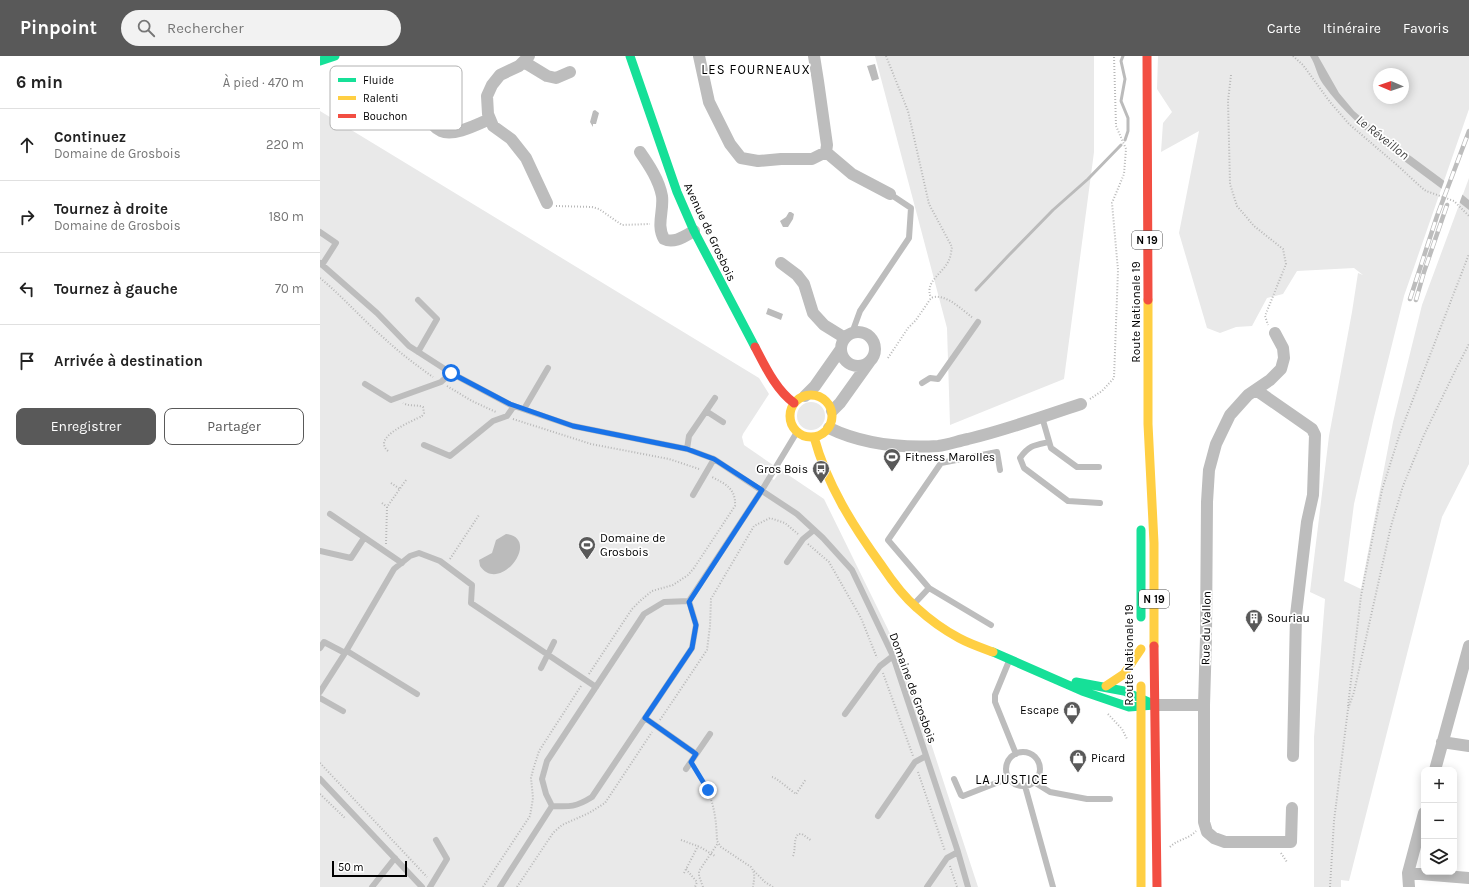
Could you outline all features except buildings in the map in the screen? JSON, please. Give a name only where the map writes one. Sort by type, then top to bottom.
[{"type":"street","points":[[320,61],[335,56]]},
{"type":"street","points":[[699,56],[709,102],[730,144],[741,158],[758,161],[781,159],[812,160],[826,152]]},
{"type":"street","points":[[814,56],[827,145],[826,152]]},
{"type":"street","name":"Route Nationale 19","points":[[1146,56],[1148,424],[1154,543],[1154,705],[1158,887]]},
{"type":"street","name":"Avenue de Grosbois","points":[[630,57],[678,192],[694,232],[761,359],[778,386],[787,398],[794,403]]},
{"type":"street","points":[[547,203],[536,176],[526,158],[511,140],[493,126],[488,114],[487,96],[492,85],[500,75],[519,66],[527,59],[547,76],[556,78],[570,72]]},
{"type":"street","points":[[439,130],[448,133],[457,132],[490,119]]},
{"type":"street","points":[[640,152],[654,174],[662,196],[660,224],[661,234],[664,239],[678,239],[694,232]]},
{"type":"street","points":[[826,152],[852,174],[890,194]]},
{"type":"street","points":[[781,263],[797,274],[804,284],[813,313],[824,324],[846,340]]},
{"type":"street","points":[[805,396],[814,386],[846,340],[863,332],[869,335],[873,339],[875,351],[873,358],[840,403],[832,411]]},
{"type":"street","name":"Rue du Vallon","points":[[1275,333],[1283,348],[1284,358],[1281,369],[1270,380],[1248,396],[1230,415],[1216,444],[1209,470],[1207,502],[1204,704],[1204,822],[1208,832],[1214,838],[1225,842],[1291,842],[1292,808]]},
{"type":"street","points":[[846,340],[845,360],[854,365],[864,365],[873,358]]},
{"type":"street","points":[[1256,390],[1312,428],[1315,435],[1313,495],[1307,522],[1296,615],[1294,756]]},
{"type":"street","points":[[798,433],[809,437],[814,437],[820,435],[829,428],[832,423],[832,411],[825,400],[819,396],[812,395],[799,398],[794,403],[790,413],[790,418],[793,428],[798,433],[825,482],[836,495]]},
{"type":"street","points":[[829,428],[860,440],[900,446],[940,446],[985,435],[1081,404]]},
{"type":"street","name":"Route Nationale 19","points":[[1142,494],[1148,424]]},
{"type":"street","points":[[814,437],[818,453],[836,495],[865,543],[896,587],[913,605],[959,638],[1082,691],[1129,707],[1141,720]]},
{"type":"street","name":"Route Nationale 19","points":[[1141,627],[1142,524]]},
{"type":"street","name":"Route Nationale 19","points":[[1106,686],[1124,674],[1141,645],[1141,663]]},
{"type":"street","points":[[1436,767],[1469,646]]},
{"type":"street","points":[[1049,676],[1127,691],[1141,702],[1154,705],[1204,704]]},
{"type":"street","name":"Route Nationale 19","points":[[1141,676],[1141,887]]},
{"type":"street","points":[[1129,707],[1141,702]]},
{"type":"street","points":[[1442,742],[1469,746]]},
{"type":"street","points":[[1409,887],[1408,873],[1421,824]]},
{"type":"street","points":[[1408,873],[1469,878]]},
{"type":"lane","points":[[846,340],[860,311],[910,238],[911,208],[890,194]]},
{"type":"lane","points":[[320,232],[336,243],[321,264]]},
{"type":"lane","name":"Domaine de Grosbois","points":[[321,264],[377,313],[409,346],[451,373],[514,406],[573,426],[687,449],[714,459],[797,514],[823,538],[852,570],[893,656],[958,852],[968,887]]},
{"type":"lane","points":[[418,300],[437,319],[418,352]]},
{"type":"lane","points":[[922,383],[930,378],[938,379],[978,322]]},
{"type":"lane","points":[[524,409],[548,368]]},
{"type":"lane","points":[[365,384],[391,400],[441,382],[451,373]]},
{"type":"lane","points":[[687,449],[689,436],[715,398]]},
{"type":"lane","points":[[424,445],[450,456],[493,421],[507,416],[514,406]]},
{"type":"lane","points":[[706,411],[723,422]]},
{"type":"lane","points":[[1042,417],[1051,448],[1077,467],[1099,467]]},
{"type":"lane","points":[[689,602],[798,433]]},
{"type":"lane","points":[[1050,442],[1035,445],[1026,450],[1020,458],[1024,468],[1068,501],[1100,503]]},
{"type":"lane","points":[[991,625],[929,588],[888,540],[941,463],[997,452],[1000,470]]},
{"type":"lane","points":[[693,494],[714,459]]},
{"type":"lane","points":[[330,514],[402,563]]},
{"type":"lane","points":[[787,562],[803,539],[814,530]]},
{"type":"lane","points":[[320,551],[351,558],[364,538]]},
{"type":"lane","points":[[320,692],[346,652],[394,569],[410,556],[419,553],[440,561],[472,585],[471,603],[596,687]]},
{"type":"lane","points":[[913,605],[929,588]]},
{"type":"lane","points":[[552,806],[546,794],[542,779],[547,761],[644,614],[664,602],[689,602]]},
{"type":"lane","points":[[552,806],[568,807],[580,805],[592,797],[692,648],[696,625],[689,602]]},
{"type":"lane","points":[[320,648],[324,642],[346,652],[417,694]]},
{"type":"lane","points":[[541,668],[554,642]]},
{"type":"lane","points":[[845,714],[880,666],[893,656]]},
{"type":"lane","points":[[1009,660],[995,695],[995,702],[1016,754]]},
{"type":"lane","points":[[320,698],[343,711]]},
{"type":"lane","points":[[645,718],[696,754]]},
{"type":"lane","points":[[686,769],[710,734]]},
{"type":"lane","points":[[1026,753],[1035,758],[1040,768],[1034,782],[1025,786],[1016,785],[1009,778],[1006,770],[1007,765],[1016,754],[1026,753]]},
{"type":"lane","points":[[878,816],[915,762],[926,756]]},
{"type":"lane","points":[[954,779],[963,796],[1009,778]]},
{"type":"lane","points":[[320,779],[422,887]]},
{"type":"lane","points":[[1034,782],[1050,792],[1087,799],[1110,799]]},
{"type":"lane","points":[[1025,786],[1031,803],[1053,887]]},
{"type":"lane","points":[[500,887],[552,806]]},
{"type":"lane","points":[[431,885],[447,859],[436,840]]},
{"type":"lane","points":[[927,887],[947,858],[958,852]]},
{"type":"lane","points":[[372,887],[395,858]]},
{"type":"path","points":[[886,56],[908,111],[929,204],[952,248],[949,260],[930,285],[929,292],[931,298]]},
{"type":"path","points":[[1081,404],[1102,391],[1114,378],[1118,270],[1112,203],[1124,174],[1126,149],[1116,126],[1114,56]]},
{"type":"path","points":[[1293,56],[1303,65],[1330,102],[1349,124],[1364,138],[1397,164],[1426,191],[1454,201],[1469,216]]},
{"type":"path","points":[[1231,75],[1228,101],[1230,184],[1237,206],[1254,226],[1283,249],[1286,264],[1266,316],[1269,329],[1275,333]]},
{"type":"path","points":[[547,203],[552,206],[592,207],[598,209],[622,224],[660,224]]},
{"type":"path","points":[[1330,887],[1334,821],[1361,596],[1382,490],[1400,433],[1469,254]]},
{"type":"path","points":[[888,358],[908,328],[916,320],[931,298],[944,298],[978,322]]},
{"type":"path","points":[[1348,709],[1354,692],[1391,526],[1403,486],[1424,435],[1469,344]]},
{"type":"path","points":[[388,451],[384,447],[384,444],[388,434],[422,416],[424,413],[423,407],[420,405],[411,406],[404,404],[400,397]]},
{"type":"path","points":[[382,550],[386,545],[387,507],[406,480]]},
{"type":"path","points":[[391,483],[400,489]]},
{"type":"path","points":[[382,503],[387,507]]},
{"type":"path","points":[[446,565],[479,515]]},
{"type":"path","points":[[517,887],[553,833],[562,824],[589,813],[605,802],[707,650],[711,599],[754,526],[770,518],[785,523],[829,562],[861,618],[915,762],[957,887]]},
{"type":"path","points":[[1104,710],[1122,728],[1128,744]]},
{"type":"path","points":[[691,762],[705,783],[710,795],[718,843],[721,847],[750,867],[765,882],[773,887]]},
{"type":"path","points":[[320,763],[431,885]]},
{"type":"path","points":[[772,777],[776,778],[784,786],[796,794],[806,779]]},
{"type":"path","points":[[780,788],[784,786]]},
{"type":"path","points":[[793,856],[798,834],[802,834],[812,841]]},
{"type":"path","points":[[681,840],[698,846],[715,856]]},
{"type":"path","points":[[703,887],[699,876],[700,871],[718,843]]},
{"type":"path","points":[[684,873],[698,846]]},
{"type":"path","points":[[686,869],[697,882],[695,887]]},
{"type":"path","points":[[753,870],[755,875],[753,887]]},
{"type":"shaded area","points":[[875,56],[1094,56],[1094,152],[1064,379],[950,425],[947,328]]},
{"type":"shaded area","points":[[1158,56],[1469,56],[1469,109],[1404,296],[1354,504],[1344,581],[1361,589],[1393,422],[1422,305],[1469,178],[1469,464],[1442,517],[1349,881],[1341,880],[1341,887],[1314,887],[1314,737],[1325,599],[1310,592],[1329,436],[1358,273],[1363,275],[1354,268],[1297,271],[1283,294],[1267,298],[1252,326],[1236,327],[1220,333],[1207,328],[1179,233],[1199,131],[1161,152],[1163,123],[1172,112],[1157,89]]},
{"type":"shaded area","name":"Domaine de Grosbois","points":[[320,111],[330,117],[330,130],[351,130],[759,378],[769,394],[743,434],[742,437],[744,445],[773,465],[766,475],[774,480],[781,470],[824,499],[905,664],[978,887],[320,887]]},
{"type":"shaded area","points":[[811,402],[817,403],[821,406],[824,410],[824,422],[821,426],[817,429],[811,430],[805,429],[801,426],[798,422],[797,416],[798,410],[801,406],[805,403]]},
{"type":"water","name":"Le Réveillon","points":[[1310,56],[1318,56],[1339,93],[1354,111],[1377,131],[1469,200],[1469,210],[1392,152],[1355,120],[1338,103],[1323,84]]},
{"type":"water","points":[[875,64],[879,79],[872,81],[867,66]]},
{"type":"water","points":[[595,110],[599,113],[596,124],[593,124],[593,127],[590,122],[593,111]]},
{"type":"water","points":[[789,212],[794,214],[793,219],[788,227],[783,227],[780,221],[786,217]]},
{"type":"water","points":[[768,308],[783,314],[781,320],[766,314]]},
{"type":"water","points":[[506,534],[516,538],[520,545],[519,554],[507,570],[498,574],[488,573],[480,566],[479,560],[492,553],[496,540]]},
{"type":"pier","points":[[1445,179],[1463,193],[1459,204],[1441,190]]},
{"type":"waterway","points":[[1123,56],[1121,61],[1125,79],[1121,101],[1128,118],[1128,131],[1125,140]]},
{"type":"waterway","points":[[976,290],[1053,210],[1088,179],[1121,145]]},
{"type":"railway","points":[[1410,299],[1437,216],[1469,131]]},
{"type":"railway","points":[[1416,300],[1447,205]]},
{"type":"traffic: fast","points":[[320,61],[335,56]]},
{"type":"traffic: fast","points":[[630,56],[677,192],[694,231],[755,347]]},
{"type":"traffic: fast","points":[[1141,530],[1141,617]]},
{"type":"traffic: fast","points":[[993,652],[1082,691],[1129,707],[1154,705]]},
{"type":"traffic: fast","points":[[1076,682],[1124,691],[1151,703]]},
{"type":"traffic: slow","points":[[1148,300],[1148,424],[1154,543],[1154,646]]},
{"type":"traffic: slow","points":[[807,395],[815,395],[823,398],[829,404],[832,416],[829,428],[823,434],[815,437],[807,437],[799,434],[793,428],[790,420],[790,412],[793,404],[799,398],[807,395]]},
{"type":"traffic: slow","points":[[814,437],[826,472],[842,504],[861,536],[898,588],[917,608],[942,628],[963,640],[993,652]]},
{"type":"traffic: slow","points":[[1106,686],[1124,674],[1141,649]]},
{"type":"traffic: slow","points":[[1141,686],[1141,887]]},
{"type":"traffic: jam","points":[[1147,56],[1148,300]]},
{"type":"traffic: jam","points":[[755,347],[776,385],[794,403]]},
{"type":"traffic: jam","points":[[1154,646],[1157,887]]},
{"type":"place","name":"Fitness Marolles","points":[[892,472]]},
{"type":"place","name":"Gros Bois","points":[[821,484]]},
{"type":"place","name":"Domaine de Grosbois","points":[[587,560]]},
{"type":"place","name":"Souriau","points":[[1254,633]]},
{"type":"place","name":"Escape","points":[[1072,725]]},
{"type":"place","name":"Picard","points":[[1078,773]]},
{"type":"district","name":"LES FOURNEAUX","points":[[756,69]]},
{"type":"district","name":"LA JUSTICE","points":[[1012,779]]},
{"type":"route","points":[[451,373],[510,404],[573,426],[687,449],[714,459],[762,490],[689,602],[696,625],[692,648],[645,718],[696,754],[691,762],[701,776],[708,790]]}]
